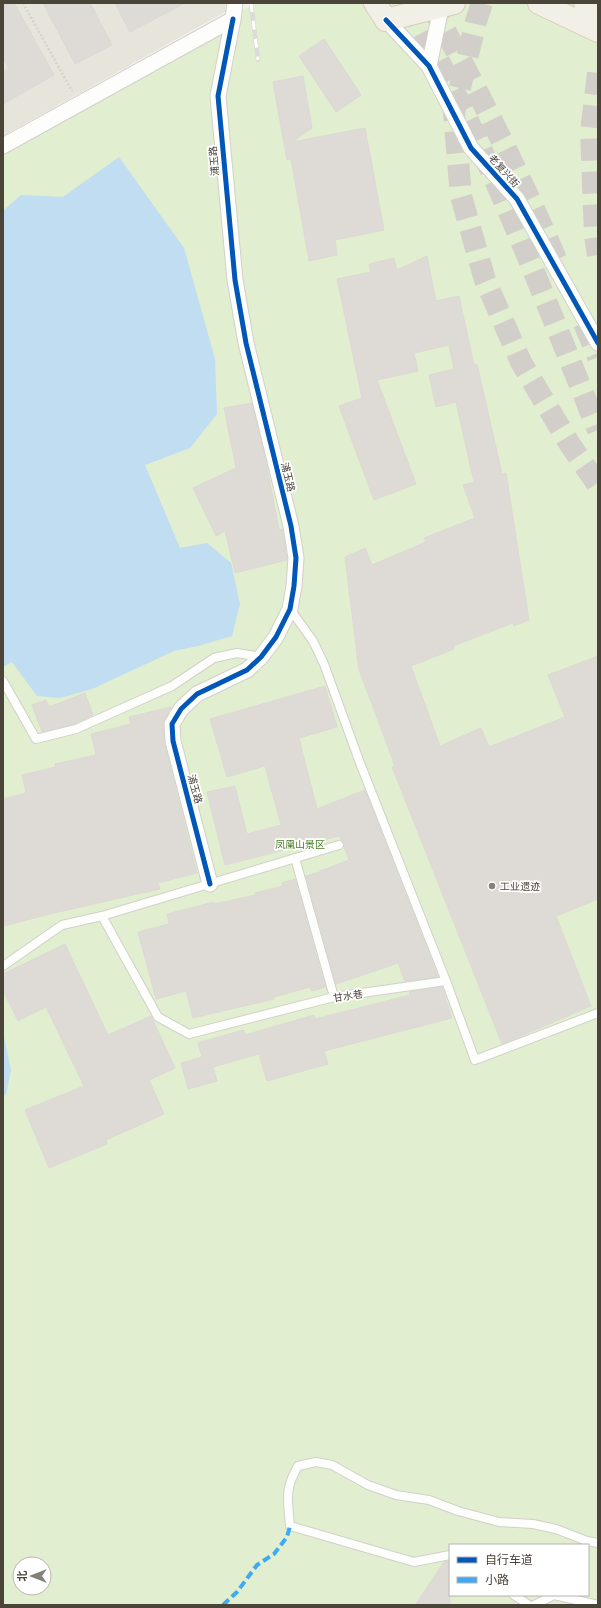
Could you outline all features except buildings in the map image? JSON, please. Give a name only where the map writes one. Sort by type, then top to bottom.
[{"type":"main road","points":[[380,12],[412,3]]},
{"type":"main road","points":[[540,3],[598,31]]},
{"type":"main road","points":[[585,3],[598,10]]},
{"type":"main road","points":[[380,12],[446,4]]},
{"type":"street","name":"浦玉路","points":[[210,884],[173,741],[172,724],[180,709],[198,694],[246,670],[260,657],[276,637],[290,609],[294,586],[296,558],[291,526],[246,343],[234,280],[218,96],[235,3]]},
{"type":"street","points":[[429,66],[446,4]]},
{"type":"street","name":"老复兴街","points":[[380,12],[429,66],[471,148],[517,199],[598,343]]},
{"type":"street","points":[[3,146],[233,19]]},
{"type":"lane","points":[[290,609],[313,641],[324,664],[360,763],[446,981],[475,1060],[598,1013]]},
{"type":"lane","points":[[3,681],[36,739],[76,729],[172,686],[214,658],[237,653],[260,657]]},
{"type":"lane","points":[[3,966],[62,925],[102,916],[338,845]]},
{"type":"lane","points":[[295,858],[334,998]]},
{"type":"lane","name":"甘水巷","points":[[102,916],[158,1017],[189,1034],[334,998],[446,981]]},
{"type":"lane","points":[[449,1556],[414,1562],[290,1526],[287,1494],[290,1480],[298,1466],[316,1462],[332,1465],[368,1485],[396,1495],[429,1500],[458,1511],[499,1522],[532,1524],[556,1529],[587,1541],[598,1543]]},
{"type":"lane","points":[[516,1596],[529,1605]]},
{"type":"lane","points":[[534,1605],[552,1596]]},
{"type":"lane","points":[[558,1596],[598,1605]]},
{"type":"path","points":[[23,3],[78,104]]},
{"type":"shaded area","points":[[3,3],[234,3],[234,7],[3,136]]},
{"type":"green space","name":"凤凰山景区","points":[[257,3],[598,3],[598,1605],[3,1605],[3,143],[220,21]]},
{"type":"water","points":[[119,157],[184,248],[215,359],[217,414],[190,448],[145,465],[180,548],[207,543],[231,563],[240,604],[232,636],[174,651],[92,689],[60,698],[37,696],[12,662],[3,667],[3,211],[21,195],[63,197]]},
{"type":"water","points":[[3,1032],[11,1070],[6,1095],[3,1096]]},
{"type":"tunnel","points":[[408,3],[436,54],[486,160],[532,267],[598,430]]},
{"type":"tunnel","points":[[430,3],[465,67],[498,133],[559,266]]},
{"type":"tunnel","points":[[482,3],[476,21],[454,113],[461,196],[485,280],[521,362],[569,443],[598,485]]},
{"type":"tunnel","points":[[598,73],[591,132],[595,236],[598,255]]},
{"type":"tunnel","points":[[584,323],[598,357]]},
{"type":"railway","points":[[251,3],[258,60]]},
{"type":"marked path","points":[[223,1605],[237,1592],[257,1565],[274,1554],[287,1537],[290,1526]]},
{"type":"cycle path","points":[[210,884],[173,741],[172,724],[181,709],[197,694],[247,670],[261,657],[276,637],[290,609],[294,586],[296,558],[291,526],[246,343],[235,280],[218,96],[233,19]]},
{"type":"cycle path","points":[[386,20],[429,66],[471,148],[517,199],[598,343]]},
{"type":"place","name":"工业遗迹","points":[[492,886]]}]
